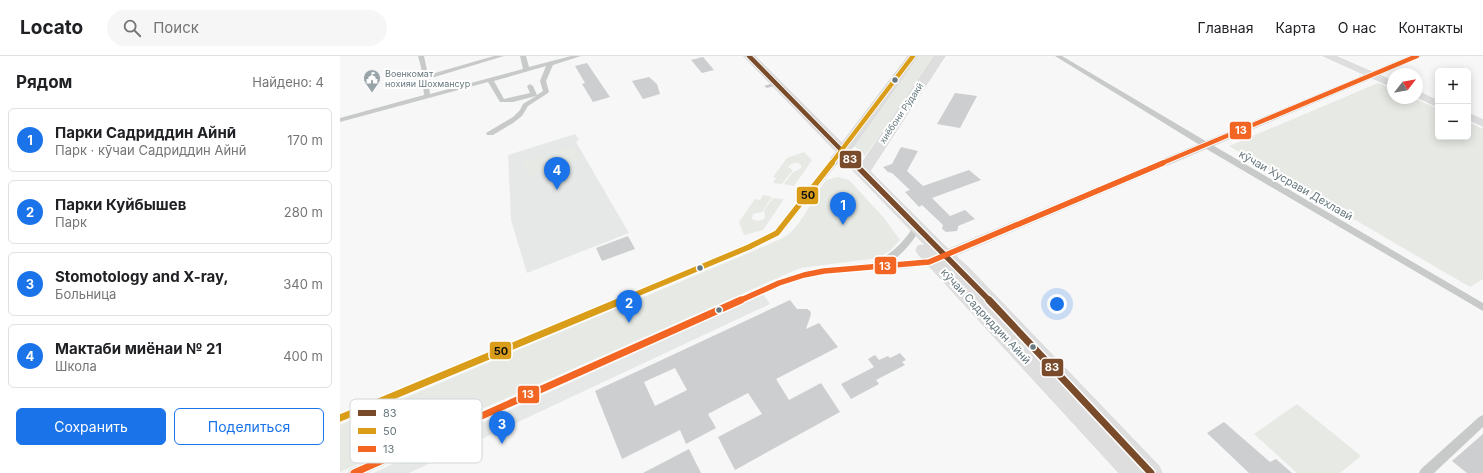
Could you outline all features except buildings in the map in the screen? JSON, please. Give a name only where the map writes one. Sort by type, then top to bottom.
[{"type":"highway","name":"кӯчаи Садриддин Айнӣ","points":[[737,56],[772,85],[995,316],[1151,473]]},
{"type":"highway","name":"кӯчаи Садриддин Айнӣ","points":[[749,56],[772,85]]},
{"type":"highway","points":[[840,154],[913,56]]},
{"type":"highway","name":"хиёбони Рӯдакӣ","points":[[863,171],[940,56]]},
{"type":"highway","name":"кӯчаи Садриддин Айнӣ","points":[[840,154],[863,171],[914,232]]},
{"type":"highway","name":"кӯчаи Садриддин Айнӣ","points":[[995,316],[1133,473]]},
{"type":"street","points":[[421,56],[424,67],[427,96]]},
{"type":"street","points":[[425,78],[501,56]]},
{"type":"street","points":[[523,56],[526,70]]},
{"type":"street","points":[[340,120],[578,56]]},
{"type":"street","name":"кӯчаи Хусрави Дехлавӣ","points":[[1058,56],[1206,145],[1483,307]]},
{"type":"street","points":[[1328,56],[1387,81]]},
{"type":"street","points":[[482,415],[779,284],[804,275],[870,266],[918,264],[939,258],[1417,56]]},
{"type":"street","points":[[490,133],[514,120],[524,112],[525,105],[546,92],[543,81],[550,64]]},
{"type":"street","points":[[490,80],[502,101],[513,100],[534,94],[530,86]]},
{"type":"street","points":[[1423,97],[1435,103]]},
{"type":"street","points":[[1471,117],[1483,122]]},
{"type":"street","points":[[386,399],[752,246],[777,233],[840,154]]},
{"type":"street","points":[[870,266],[897,254],[914,232]]},
{"type":"street","points":[[340,418],[350,414]]},
{"type":"street","points":[[1425,473],[1483,420]]},
{"type":"street","points":[[354,473],[376,463]]},
{"type":"shaded area","points":[[919,56],[937,56],[865,156],[852,144]]},
{"type":"shaded area","points":[[1378,83],[1387,87],[1387,104],[1423,104],[1423,102],[1435,108],[1435,140],[1471,140],[1471,123],[1483,129],[1483,279],[1470,287],[1229,146]]},
{"type":"shaded area","points":[[575,134],[579,140],[576,142],[629,233],[527,273],[511,220],[508,155]]},
{"type":"shaded area","points":[[573,146],[581,159],[528,176],[522,162]]},
{"type":"shaded area","points":[[804,152],[812,160],[794,186],[784,184],[792,173],[801,168],[801,165],[798,163],[788,167],[793,170],[782,184],[773,183],[776,178],[773,177],[787,158]]},
{"type":"shaded area","points":[[838,177],[849,180],[884,218],[900,240],[891,250],[878,258],[800,268],[482,409],[482,399],[402,399],[779,240],[791,232],[796,226],[826,180]]},
{"type":"shaded area","points":[[763,195],[772,197],[762,212],[753,214],[752,219],[756,221],[765,218],[764,210],[773,198],[784,199],[763,230],[744,235],[739,222],[755,199],[760,200]]},
{"type":"shaded area","points":[[763,294],[770,304],[482,439],[482,423]]},
{"type":"shaded area","points":[[1297,404],[1361,456],[1340,473],[1297,473],[1254,434]]},
{"type":"shaded area","points":[[350,421],[350,463],[360,463],[340,472],[340,425]]},
{"type":"shaded area","points":[[395,463],[430,463],[409,473],[373,473]]},
{"type":"transit line","name":"83","points":[[749,56],[944,255],[961,270],[1151,473]]},
{"type":"transit line","name":"50","points":[[385,399],[749,247],[777,233],[795,212],[913,56]]},
{"type":"transit line","name":"13","points":[[482,415],[779,283],[804,275],[824,271],[929,262],[1417,56]]},
{"type":"transit line","name":"50","points":[[340,418],[350,414]]},
{"type":"transit line","name":"13","points":[[354,473],[376,463]]},
{"type":"place","name":"Военкомат нохияи Шохмансур","points":[[372,93]]},
{"type":"place","name":"Мактаби миёнаи № 21","points":[[557,190]]},
{"type":"place","name":"Парки Садриддин Айнӣ","points":[[843,225]]},
{"type":"place","name":"Парки Куйбышев","points":[[629,323]]},
{"type":"place","name":"Stomotology and X-ray,","points":[[502,444]]}]
